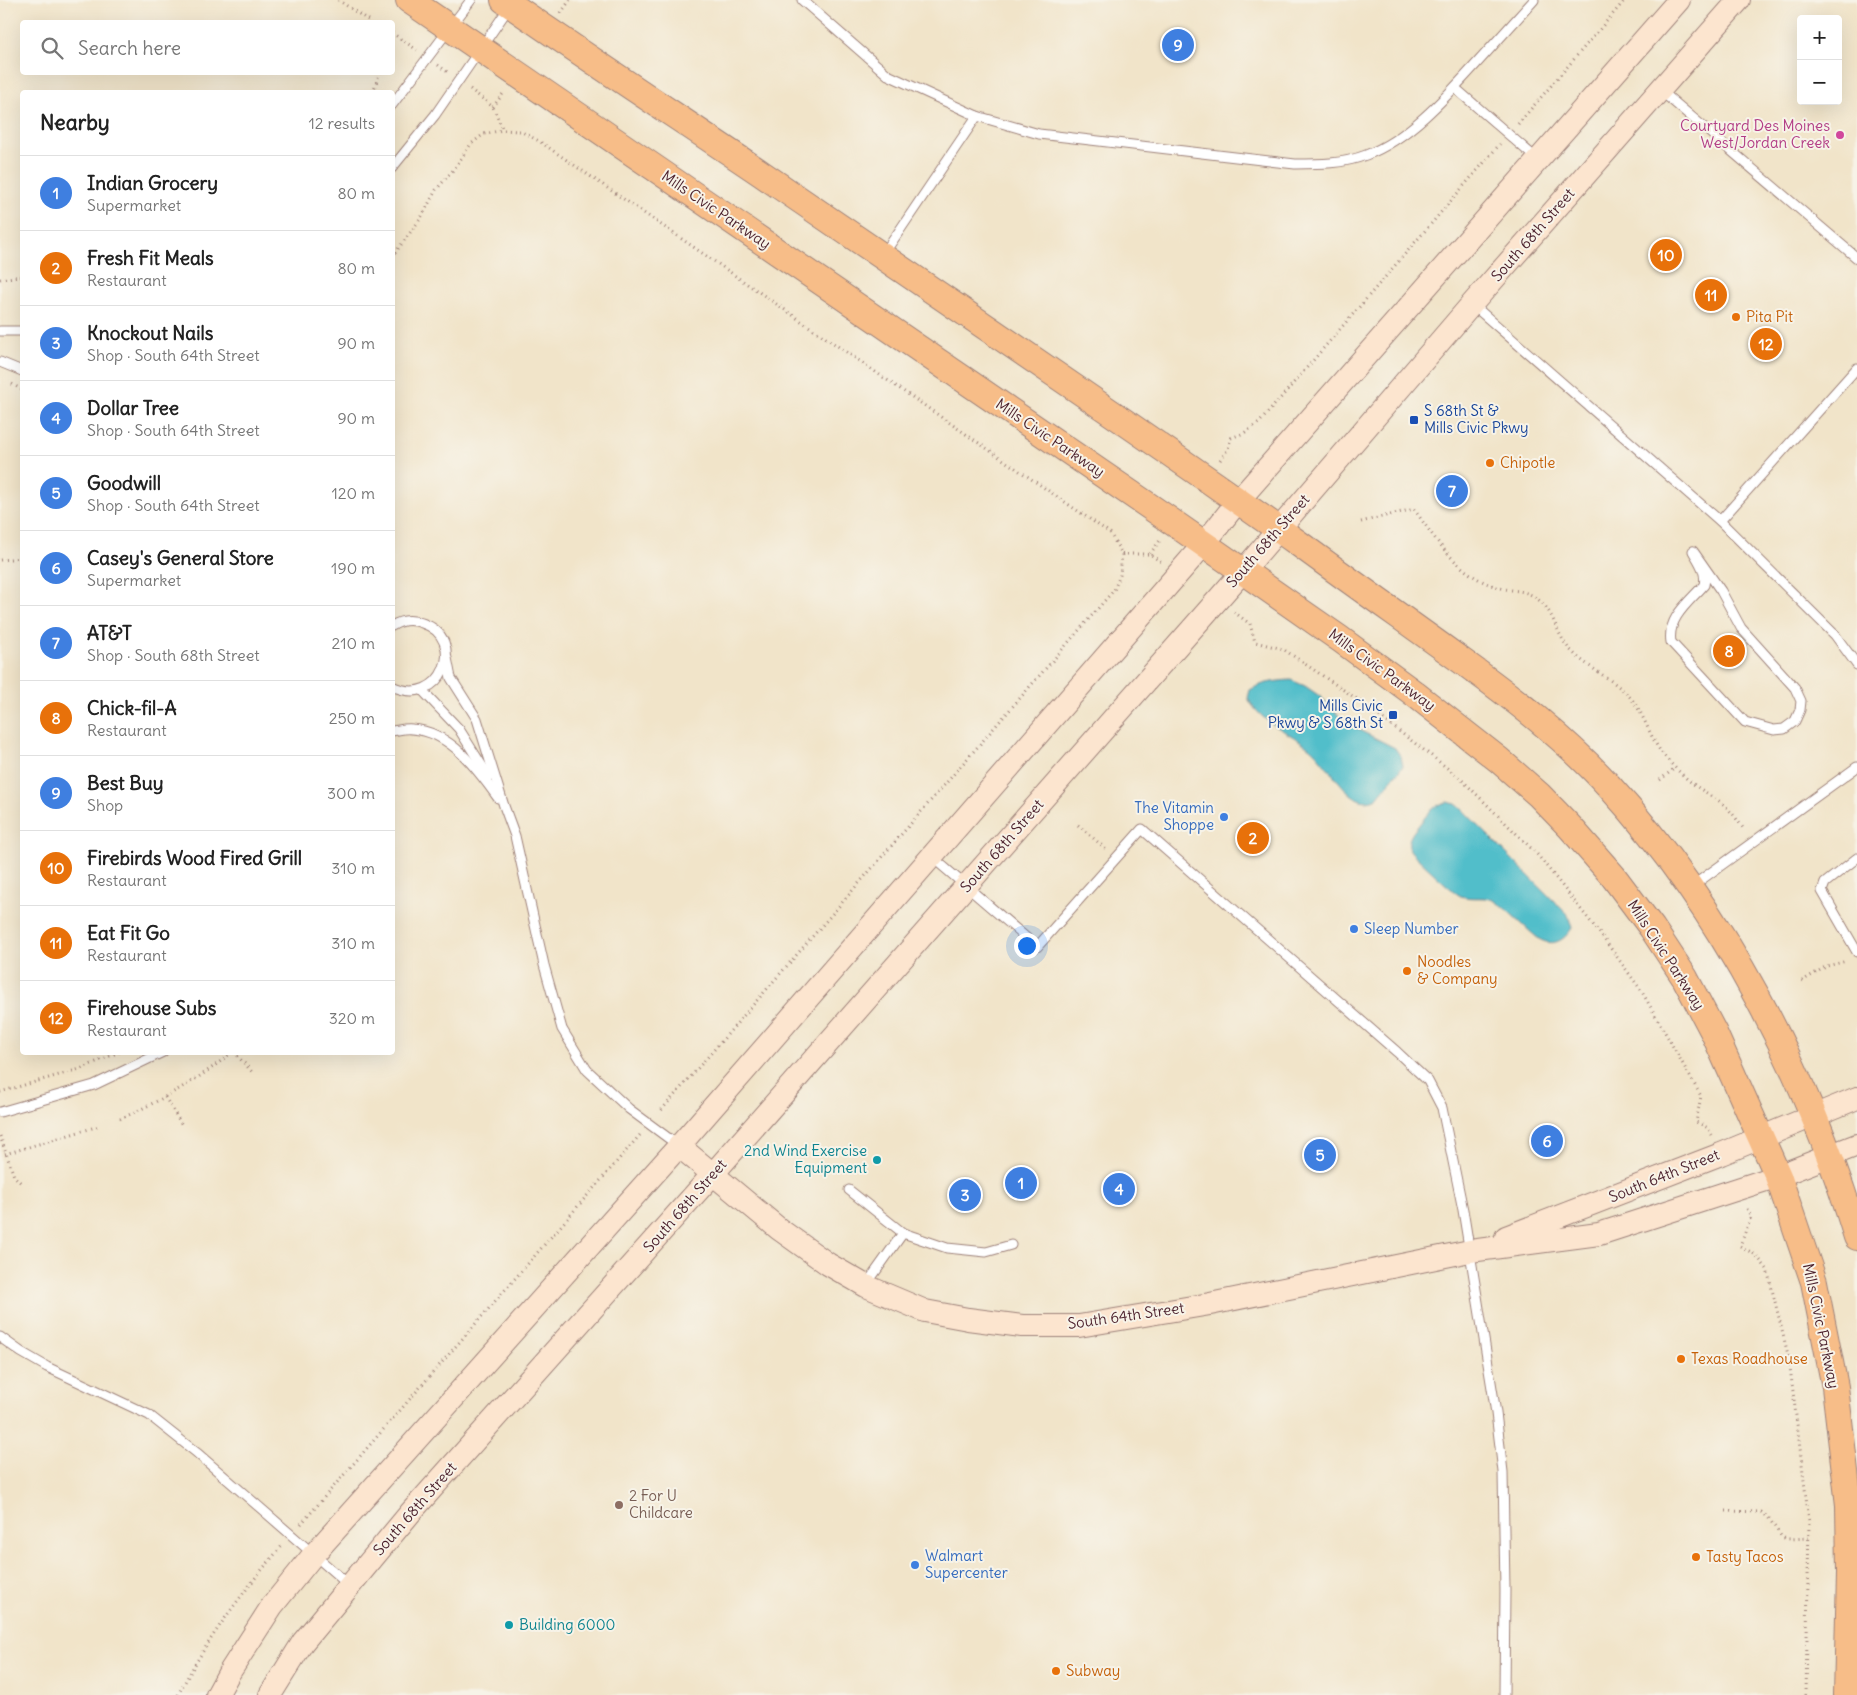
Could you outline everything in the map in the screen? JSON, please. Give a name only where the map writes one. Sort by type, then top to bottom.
[{"type":"main road","name":"Mills Civic Parkway","points":[[409,0],[1340,639],[1459,728],[1539,795],[1613,876],[1646,920],[1685,978],[1714,1032],[1778,1176],[1814,1282],[1835,1387],[1849,1505],[1848,1695]]},
{"type":"main road","points":[[510,2],[548,30],[883,255],[1238,500],[1414,626],[1527,710],[1608,785],[1690,888],[1721,935],[1758,999],[1796,1076],[1829,1154],[1857,1237]]},
{"type":"street","points":[[218,1695],[229,1673],[272,1606],[314,1554],[679,1146],[1204,544],[1238,500],[1679,0]]},
{"type":"street","name":"South 68th Street","points":[[270,1695],[303,1642],[411,1512],[712,1175],[1243,571],[1472,304],[1739,0]]},
{"type":"street","name":"South 64th Street","points":[[1470,1251],[1762,1138],[1857,1098]]},
{"type":"street","name":"South 64th Street","points":[[679,1146],[779,1229],[828,1264],[866,1286],[924,1310],[950,1316],[1022,1326],[1079,1326],[1210,1304],[1470,1251],[1599,1234],[1778,1176],[1829,1154],[1857,1145]]},
{"type":"lane","points":[[395,100],[471,0]]},
{"type":"lane","points":[[802,0],[888,75],[977,116],[1039,134],[1294,164],[1346,162],[1367,155],[1388,144],[1435,108],[1534,0]]},
{"type":"lane","points":[[395,164],[435,115],[510,2]]},
{"type":"lane","points":[[1455,88],[1538,160]]},
{"type":"lane","points":[[1660,90],[1857,258]]},
{"type":"lane","points":[[883,255],[977,116]]},
{"type":"lane","points":[[1472,304],[1720,521],[1835,635],[1857,664]]},
{"type":"lane","points":[[0,331],[20,331]]},
{"type":"lane","points":[[0,362],[20,370]]},
{"type":"lane","points":[[1720,521],[1857,368]]},
{"type":"lane","points":[[1693,551],[1721,591],[1740,628],[1795,688],[1801,701],[1800,710],[1795,721],[1784,729],[1774,730],[1745,722],[1672,642],[1669,632],[1673,620],[1704,585],[1706,579],[1693,551]]},
{"type":"lane","points":[[395,623],[417,621],[435,630],[442,638],[451,678],[477,719],[515,836],[544,964],[562,1028],[587,1070],[629,1109],[679,1146]]},
{"type":"lane","points":[[395,687],[411,692],[422,690],[431,685],[439,678],[447,658]]},
{"type":"lane","points":[[422,690],[460,729],[504,806]]},
{"type":"lane","points":[[395,731],[412,729],[436,735],[459,751],[481,774],[504,806]]},
{"type":"lane","points":[[1690,888],[1857,767]]},
{"type":"lane","points":[[931,856],[1037,948],[1142,828],[1428,1081],[1442,1108],[1461,1196],[1496,1413],[1503,1472],[1504,1695]]},
{"type":"lane","points":[[1857,858],[1825,883],[1822,891],[1857,952]]},
{"type":"lane","points":[[0,1112],[94,1085],[157,1055]]},
{"type":"lane","points":[[849,1190],[903,1233],[947,1248],[986,1252],[1011,1245]]},
{"type":"lane","points":[[866,1286],[903,1233]]},
{"type":"lane","points":[[0,1337],[47,1367],[149,1415],[197,1452],[349,1585]]},
{"type":"path","points":[[338,0],[368,20]]},
{"type":"path","points":[[548,30],[570,0]]},
{"type":"path","points":[[1206,478],[1228,449],[1230,438],[1244,433],[1259,423],[1625,0]]},
{"type":"path","points":[[503,130],[493,107],[517,74]]},
{"type":"path","points":[[374,90],[379,75]]},
{"type":"path","points":[[395,253],[421,218],[436,190],[454,170],[471,144],[484,134],[503,130],[520,131],[539,141],[1110,533],[1122,554],[1120,575],[1114,590],[688,1080]]},
{"type":"path","points":[[0,279],[20,276]]},
{"type":"path","points":[[1361,522],[1414,509],[1452,559],[1476,578],[1496,587],[1530,593],[1543,603],[1555,621],[1560,637],[1572,652],[1610,679],[1630,697],[1639,710],[1653,741],[1675,768],[1730,810],[1744,829]]},
{"type":"path","points":[[1122,554],[1150,554],[1173,523]]},
{"type":"path","points":[[0,560],[20,558]]},
{"type":"path","points":[[1250,624],[1255,642],[1283,649],[1354,697],[1460,778],[1536,854],[1598,931],[1641,990],[1702,1096],[1696,1122],[1708,1128]]},
{"type":"path","points":[[1660,780],[1675,768]]},
{"type":"path","points":[[1078,825],[1116,858]]},
{"type":"path","points":[[1802,981],[1827,966],[1850,961]]},
{"type":"path","points":[[0,1092],[80,1069],[112,1055]]},
{"type":"path","points":[[120,1120],[195,1080],[229,1055]]},
{"type":"path","points":[[236,1055],[254,1074]]},
{"type":"path","points":[[165,1097],[182,1125]]},
{"type":"path","points":[[6,1154],[99,1126]]},
{"type":"path","points":[[0,1136],[14,1176],[21,1183]]},
{"type":"path","points":[[325,1496],[616,1162]]},
{"type":"path","points":[[1751,1216],[1740,1246],[1756,1255],[1767,1269],[1788,1352],[1809,1521],[1806,1695]]},
{"type":"path","points":[[1726,1511],[1761,1512],[1768,1517],[1781,1536],[1786,1539],[1809,1538]]},
{"type":"path","points":[[178,1695],[206,1645],[255,1576]]},
{"type":"water","points":[[1291,680],[1305,686],[1321,697],[1341,718],[1361,731],[1395,748],[1401,757],[1403,766],[1376,799],[1365,801],[1355,797],[1341,784],[1316,753],[1268,721],[1248,698],[1250,690],[1260,685],[1275,681]]},
{"type":"water","points":[[1447,802],[1456,804],[1463,810],[1568,915],[1572,928],[1562,939],[1549,942],[1539,939],[1495,901],[1487,898],[1465,897],[1457,894],[1410,850],[1410,837],[1414,831],[1430,811]]},
{"type":"place","name":"Best Buy","points":[[1178,45]]},
{"type":"place","name":"Courtyard Des Moines West/Jordan Creek","points":[[1840,135]]},
{"type":"place","name":"Firebirds Wood Fired Grill","points":[[1666,255]]},
{"type":"place","name":"Eat Fit Go","points":[[1711,295]]},
{"type":"place","name":"Pita Pit","points":[[1736,317]]},
{"type":"place","name":"Firehouse Subs","points":[[1766,344]]},
{"type":"place","name":"S 68th St & Mills Civic Pkwy","points":[[1414,420]]},
{"type":"place","name":"Chipotle","points":[[1490,463]]},
{"type":"place","name":"AT&T","points":[[1452,491]]},
{"type":"place","name":"Chick-fil-A","points":[[1729,651]]},
{"type":"place","name":"Mills Civic Pkwy & S 68th St","points":[[1393,715]]},
{"type":"place","name":"The Vitamin Shoppe","points":[[1224,817]]},
{"type":"place","name":"Fresh Fit Meals","points":[[1253,838]]},
{"type":"place","name":"Sleep Number","points":[[1354,929]]},
{"type":"place","name":"Noodles & Company","points":[[1407,971]]},
{"type":"place","name":"Casey's General Store","points":[[1547,1141]]},
{"type":"place","name":"Goodwill","points":[[1320,1155]]},
{"type":"place","name":"2nd Wind Exercise Equipment","points":[[877,1160]]},
{"type":"place","name":"Indian Grocery","points":[[1021,1183]]},
{"type":"place","name":"Dollar Tree","points":[[1119,1189]]},
{"type":"place","name":"Knockout Nails","points":[[965,1195]]},
{"type":"place","name":"Texas Roadhouse","points":[[1681,1359]]},
{"type":"place","name":"2 For U Childcare","points":[[619,1505]]},
{"type":"place","name":"Tasty Tacos","points":[[1696,1557]]},
{"type":"place","name":"Walmart Supercenter","points":[[915,1565]]},
{"type":"place","name":"Building 6000","points":[[509,1625]]},
{"type":"place","name":"Subway","points":[[1056,1671]]}]
